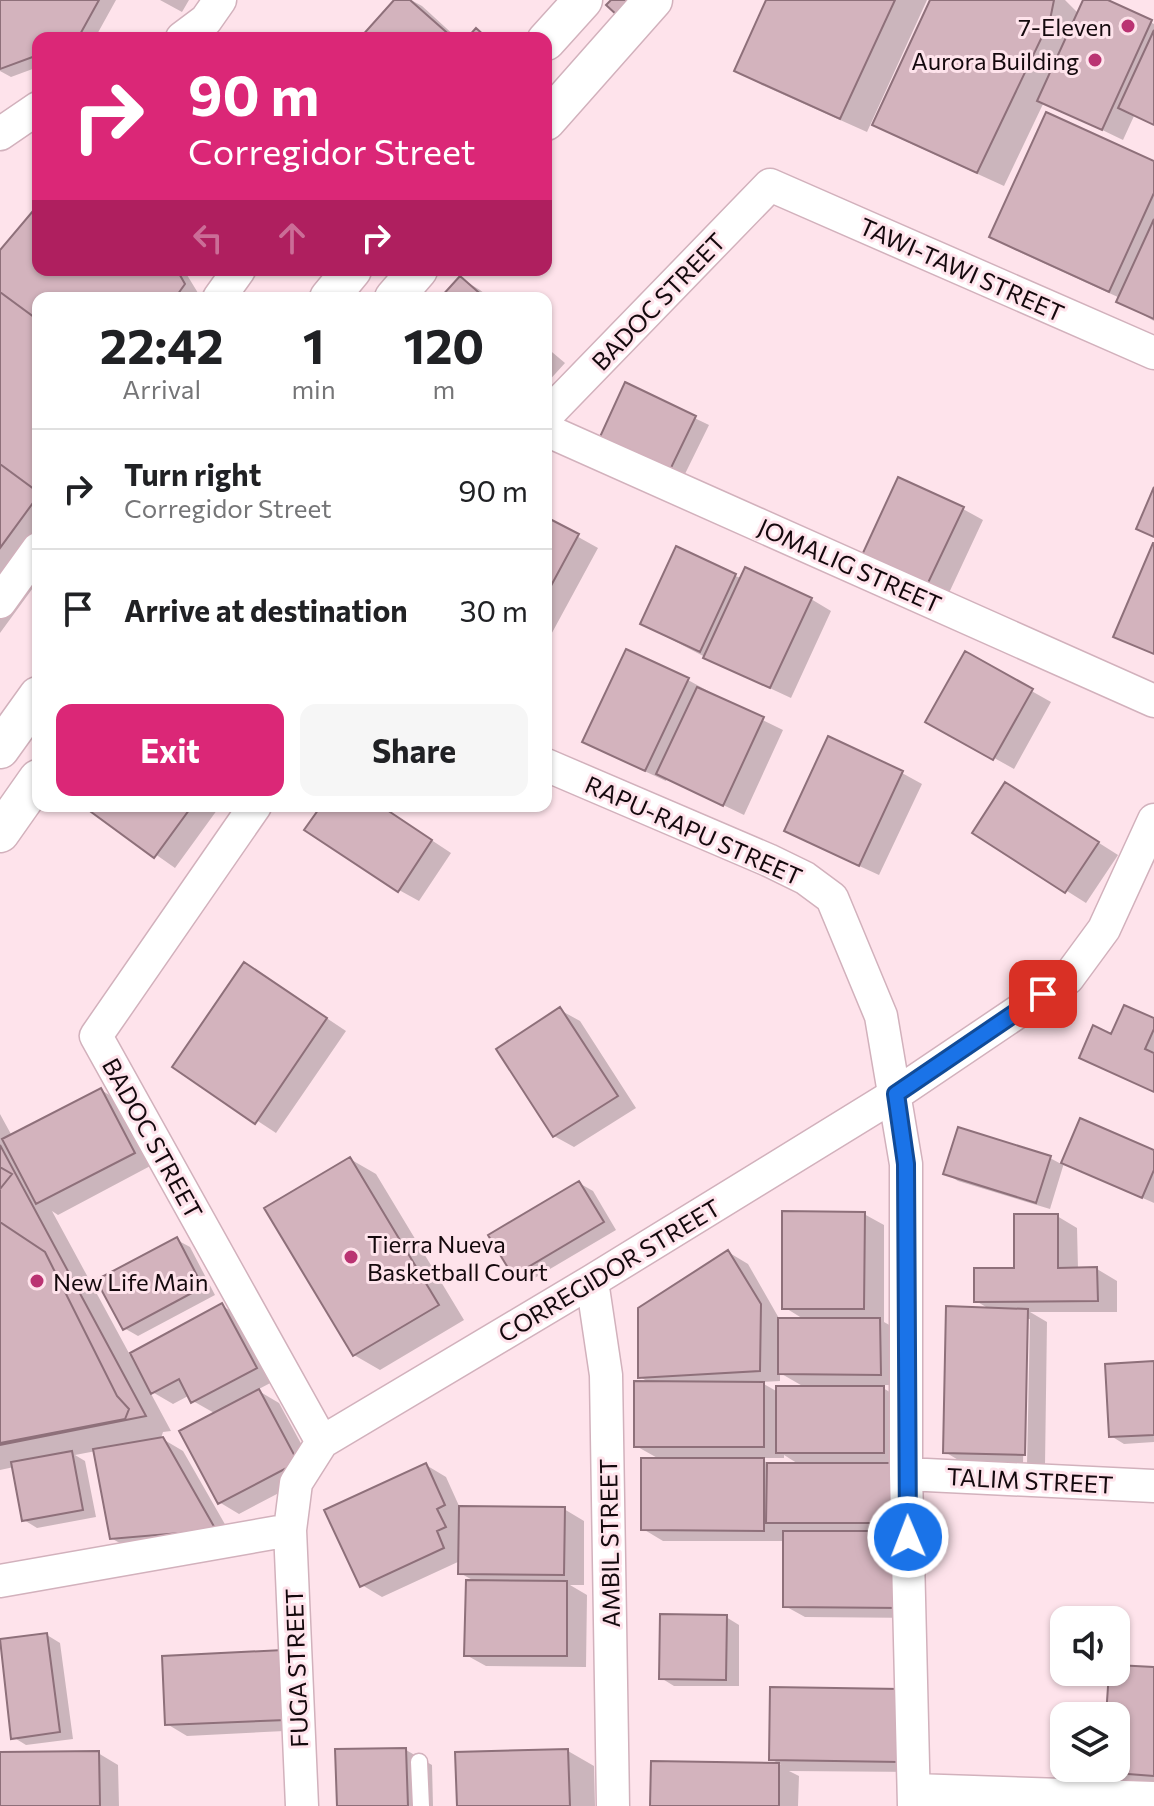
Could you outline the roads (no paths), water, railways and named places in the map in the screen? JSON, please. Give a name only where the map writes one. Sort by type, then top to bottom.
[{"type":"street","points":[[190,32],[206,20],[220,0]]},
{"type":"street","points":[[552,34],[583,0]]},
{"type":"street","points":[[552,114],[653,0]]},
{"type":"street","points":[[0,134],[32,112]]},
{"type":"street","name":"TAWI-TAWI STREET","points":[[770,185],[1154,353]]},
{"type":"street","name":"BADOC STREET","points":[[552,410],[770,185]]},
{"type":"street","points":[[334,292],[347,276]]},
{"type":"street","points":[[399,292],[413,276]]},
{"type":"street","name":"JOMALIG STREET","points":[[552,433],[1154,701]]},
{"type":"street","points":[[0,602],[32,557]]},
{"type":"street","points":[[0,749],[32,704]]},
{"type":"street","name":"RAPU-RAPU STREET","points":[[552,768],[768,860],[805,878],[832,898],[881,1016],[906,1164],[906,1474],[914,1798]]},
{"type":"street","points":[[0,833],[32,788]]},
{"type":"street","name":"BADOC STREET","points":[[251,812],[96,1036],[322,1442]]},
{"type":"street","name":"CORREGIDOR STREET","points":[[290,1530],[296,1483],[322,1442],[896,1094],[1068,978],[1104,929],[1154,820]]},
{"type":"street","name":"AMBIL STREET","points":[[592,1281],[606,1375],[613,1806]]},
{"type":"street","name":"TALIM STREET","points":[[906,1474],[1154,1486]]},
{"type":"street","points":[[0,1581],[290,1530]]},
{"type":"street","name":"FUGA STREET","points":[[290,1530],[302,1806]]},
{"type":"street","points":[[914,1798],[1154,1798]]},
{"type":"lane","points":[[419,1762],[421,1806]]},
{"type":"place","name":"7-Eleven","points":[[1128,26]]},
{"type":"place","name":"Aurora Building","points":[[1095,60]]},
{"type":"place","name":"Tierra Nueva Basketball Court","points":[[351,1257]]},
{"type":"place","name":"New Life Main","points":[[37,1281]]}]
